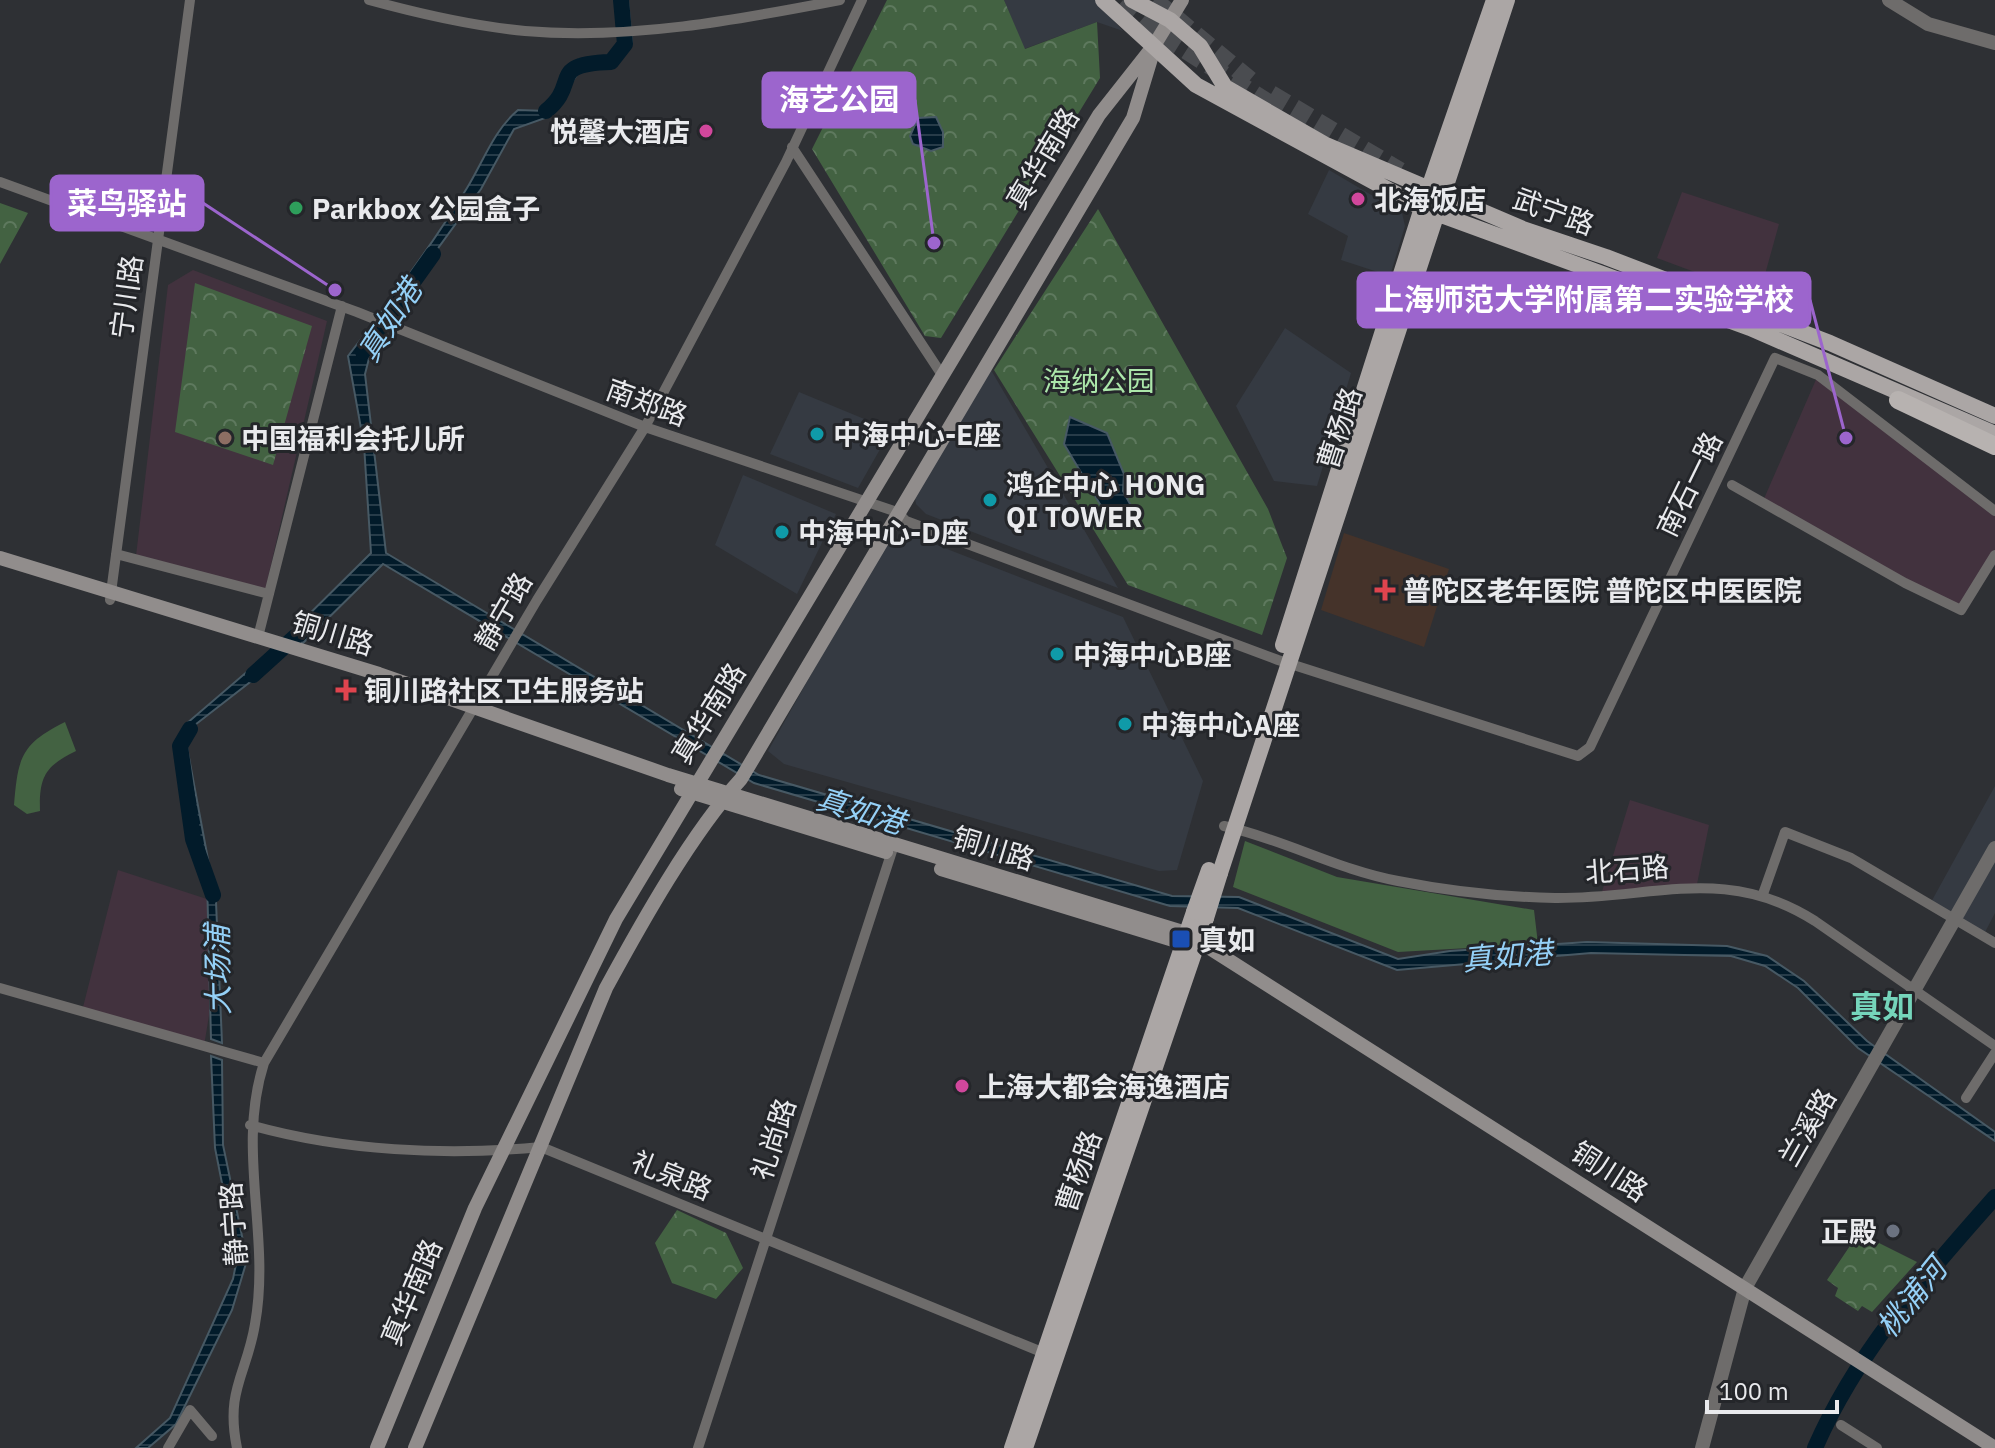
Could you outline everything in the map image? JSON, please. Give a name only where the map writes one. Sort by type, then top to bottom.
[{"type":"highway","points":[[1898,400],[1995,446]]},
{"type":"main road","name":"武宁路","points":[[1103,0],[1155,44],[1196,85],[1429,211],[1750,328],[1995,434]]},
{"type":"main road","name":"武宁路","points":[[1132,0],[1170,20],[1200,46],[1225,87],[1324,144],[1523,229],[1620,262],[1817,338],[1995,416]]},
{"type":"main road","name":"真华南路","points":[[377,1448],[445,1275],[591,967],[692,788],[1099,115],[1155,44],[1182,0]]},
{"type":"main road","name":"曹杨路","points":[[1436,191],[1494,0]]},
{"type":"main road","name":"曹杨路","points":[[1025,1448],[1050,1355],[1189,939],[1200,915],[1429,211],[1507,0]]},
{"type":"main road","name":"真华南路","points":[[415,1448],[478,1289],[541,1147],[584,1033],[606,988],[637,930],[755,756],[1133,118],[1155,44]]},
{"type":"main road","name":"铜川路","points":[[0,558],[110,596]]},
{"type":"main road","name":"铜川路","points":[[0,566],[267,643],[474,711],[692,788],[1189,939],[1995,1448]]},
{"type":"main road","name":"曹杨路","points":[[1012,1448],[1050,1355]]},
{"type":"street","name":"宁川路","points":[[110,596],[190,0]]},
{"type":"street","points":[[369,0],[471,24],[526,31],[615,30],[725,22],[840,0]]},
{"type":"street","name":"静宁路","points":[[237,1448],[233,1428],[235,1386],[255,1328],[261,1284],[250,1125],[254,1095],[264,1063],[513,641],[645,427],[792,147],[862,0]]},
{"type":"street","points":[[1889,0],[1928,24],[1995,43]]},
{"type":"street","points":[[792,147],[942,375]]},
{"type":"street","name":"南郑路","points":[[0,182],[364,314],[403,333],[645,427],[897,512],[906,521],[1282,662],[1578,756]]},
{"type":"street","points":[[267,643],[269,594],[342,306]]},
{"type":"street","name":"南石一路","points":[[1578,756],[1590,747],[1775,358],[1818,375],[1995,511]]},
{"type":"street","points":[[1732,485],[1905,583],[1961,610],[1995,555]]},
{"type":"street","points":[[116,554],[269,594]]},
{"type":"street","name":"北石路","points":[[1229,827],[1397,881],[1555,898],[1728,887],[1763,894],[1815,921],[1914,993],[1995,1046]]},
{"type":"street","points":[[1763,894],[1785,832],[1851,858],[1995,943]]},
{"type":"street","name":"兰溪路","points":[[1702,1448],[1745,1288],[1995,848]]},
{"type":"street","name":"礼尚路","points":[[698,1448],[893,849]]},
{"type":"street","points":[[0,988],[264,1063]]},
{"type":"street","points":[[1966,1098],[1995,1053]]},
{"type":"street","name":"礼泉路","points":[[250,1125],[366,1145],[464,1152],[541,1147],[1050,1355]]},
{"type":"street","points":[[168,1448],[190,1410],[212,1436]]},
{"type":"street","points":[[1841,1425],[1877,1448]]},
{"type":"shaded area","points":[[1004,0],[1095,0],[1123,31],[1097,22],[1024,49]]},
{"type":"shaded area","points":[[1329,170],[1402,213],[1405,226],[1390,276],[1341,260],[1348,236],[1308,214]]},
{"type":"shaded area","points":[[1682,192],[1779,224],[1759,296],[1657,258]]},
{"type":"shaded area","name":"中国福利会托儿所","points":[[193,270],[327,321],[265,591],[136,556],[168,285]]},
{"type":"shaded area","points":[[1285,328],[1351,373],[1317,486],[1274,481],[1236,406]]},
{"type":"shaded area","points":[[991,370],[1118,588],[926,514],[916,504],[915,498]]},
{"type":"shaded area","points":[[1818,375],[1995,510],[1995,558],[1961,610],[1763,501]]},
{"type":"shaded area","points":[[799,392],[891,430],[858,488],[770,454]]},
{"type":"shaded area","points":[[743,475],[836,514],[797,594],[715,545]]},
{"type":"shaded area","name":"普陀区老年医院 普陀区中医医院","points":[[1344,533],[1449,569],[1424,647],[1321,610]]},
{"type":"shaded area","points":[[916,537],[1123,617],[1203,781],[1177,870],[1159,871],[784,764],[768,751],[880,552],[895,539]]},
{"type":"shaded area","points":[[1995,786],[1995,913],[1983,936],[1930,904]]},
{"type":"shaded area","points":[[1630,800],[1709,825],[1696,889],[1601,895]]},
{"type":"shaded area","points":[[118,870],[216,902],[215,979],[204,1046],[82,1011]]},
{"type":"green space","points":[[887,0],[1004,0],[1025,49],[1097,22],[1100,78],[941,338],[925,336],[812,149]]},
{"type":"green space","points":[[0,203],[28,213],[0,264]]},
{"type":"green space","name":"海纳公园","points":[[1098,209],[1268,509],[1287,558],[1262,635],[1128,585],[994,370]]},
{"type":"green space","points":[[195,283],[312,326],[273,465],[175,432]]},
{"type":"green space","points":[[65,722],[76,751],[57,762],[46,774],[41,789],[40,811],[27,814],[14,805],[20,763],[31,745]]},
{"type":"green space","points":[[1245,841],[1337,877],[1534,910],[1538,944],[1398,952],[1233,887]]},
{"type":"green space","points":[[677,1210],[726,1233],[743,1268],[716,1299],[672,1283],[655,1243]]},
{"type":"green space","points":[[1862,1228],[1872,1235],[1873,1240],[1917,1262],[1872,1312],[1862,1306],[1858,1311],[1835,1296],[1838,1288],[1827,1280]]},
{"type":"water","points":[[618,0],[628,0],[632,43],[616,66],[581,69],[548,117],[514,129],[481,189],[375,335],[365,374],[386,553],[759,775],[1172,896],[1239,897],[1398,959],[1450,951],[1587,942],[1727,946],[1767,956],[1804,981],[1867,1041],[1995,1132],[1995,1141],[1858,1048],[1798,988],[1765,966],[1731,956],[1591,953],[1397,970],[1238,908],[1170,906],[754,783],[383,564],[303,643],[286,637],[371,553],[364,445],[348,356],[439,232],[510,118],[518,110],[547,111],[579,59],[612,62],[625,44]]},
{"type":"water","points":[[936,117],[943,132],[943,147],[931,151],[913,144],[910,136],[918,118]]},
{"type":"water","points":[[1070,417],[1107,433],[1124,474],[1123,491],[1136,515],[1113,526],[1064,444]]},
{"type":"water","points":[[269,660],[276,662],[191,728],[187,747],[216,902],[222,1043],[211,1039],[207,878],[193,839],[180,746],[186,724],[249,670]]},
{"type":"water","points":[[211,1056],[222,1060],[223,1145],[247,1260],[232,1310],[176,1424],[148,1448],[136,1448],[170,1418],[233,1279],[237,1259],[215,1148]]},
{"type":"waterway","name":"真如港","points":[[546,111],[562,92],[571,71],[591,64],[611,62],[625,44],[621,0]]},
{"type":"waterway","name":"真如港","points":[[363,352],[433,254]]},
{"type":"waterway","name":"大场浦","points":[[253,675],[295,637]]},
{"type":"waterway","name":"大场浦","points":[[190,729],[180,746],[193,839],[213,895]]},
{"type":"waterway","name":"桃浦河","points":[[1815,1448],[1851,1379],[1872,1347],[1919,1285],[1995,1197]]},
{"type":"tunnel","points":[[1123,0],[1173,42],[1281,111]]},
{"type":"tunnel","points":[[1154,0],[1250,80]]},
{"type":"tunnel","points":[[1271,94],[1400,171]]},
{"type":"place","name":"悦馨大酒店","points":[[706,131]]},
{"type":"place","name":"北海饭店","points":[[1358,199]]},
{"type":"place","name":"Parkbox 公园盒子","points":[[296,208]]},
{"type":"place","name":"海艺公园","points":[[934,243]]},
{"type":"place","name":"菜鸟驿站","points":[[335,290]]},
{"type":"place","name":"中海中心-E座","points":[[817,434]]},
{"type":"place","name":"中国福利会托儿所","points":[[225,438]]},
{"type":"place","name":"上海师范大学附属第二实验学校","points":[[1846,438]]},
{"type":"place","name":"鸿企中心 HONG QI TOWER","points":[[990,500]]},
{"type":"place","name":"中海中心-D座","points":[[782,532]]},
{"type":"place","name":"普陀区老年医院 普陀区中医医院","points":[[1385,590]]},
{"type":"place","name":"中海中心B座","points":[[1057,654]]},
{"type":"place","name":"铜川路社区卫生服务站","points":[[346,690]]},
{"type":"place","name":"中海中心A座","points":[[1125,724]]},
{"type":"place","name":"真如","points":[[1181,939]]},
{"type":"place","name":"上海大都会海逸酒店","points":[[962,1086]]},
{"type":"place","name":"正殿","points":[[1893,1231]]},
{"type":"district","name":"真如","points":[[1882,1006]]}]
